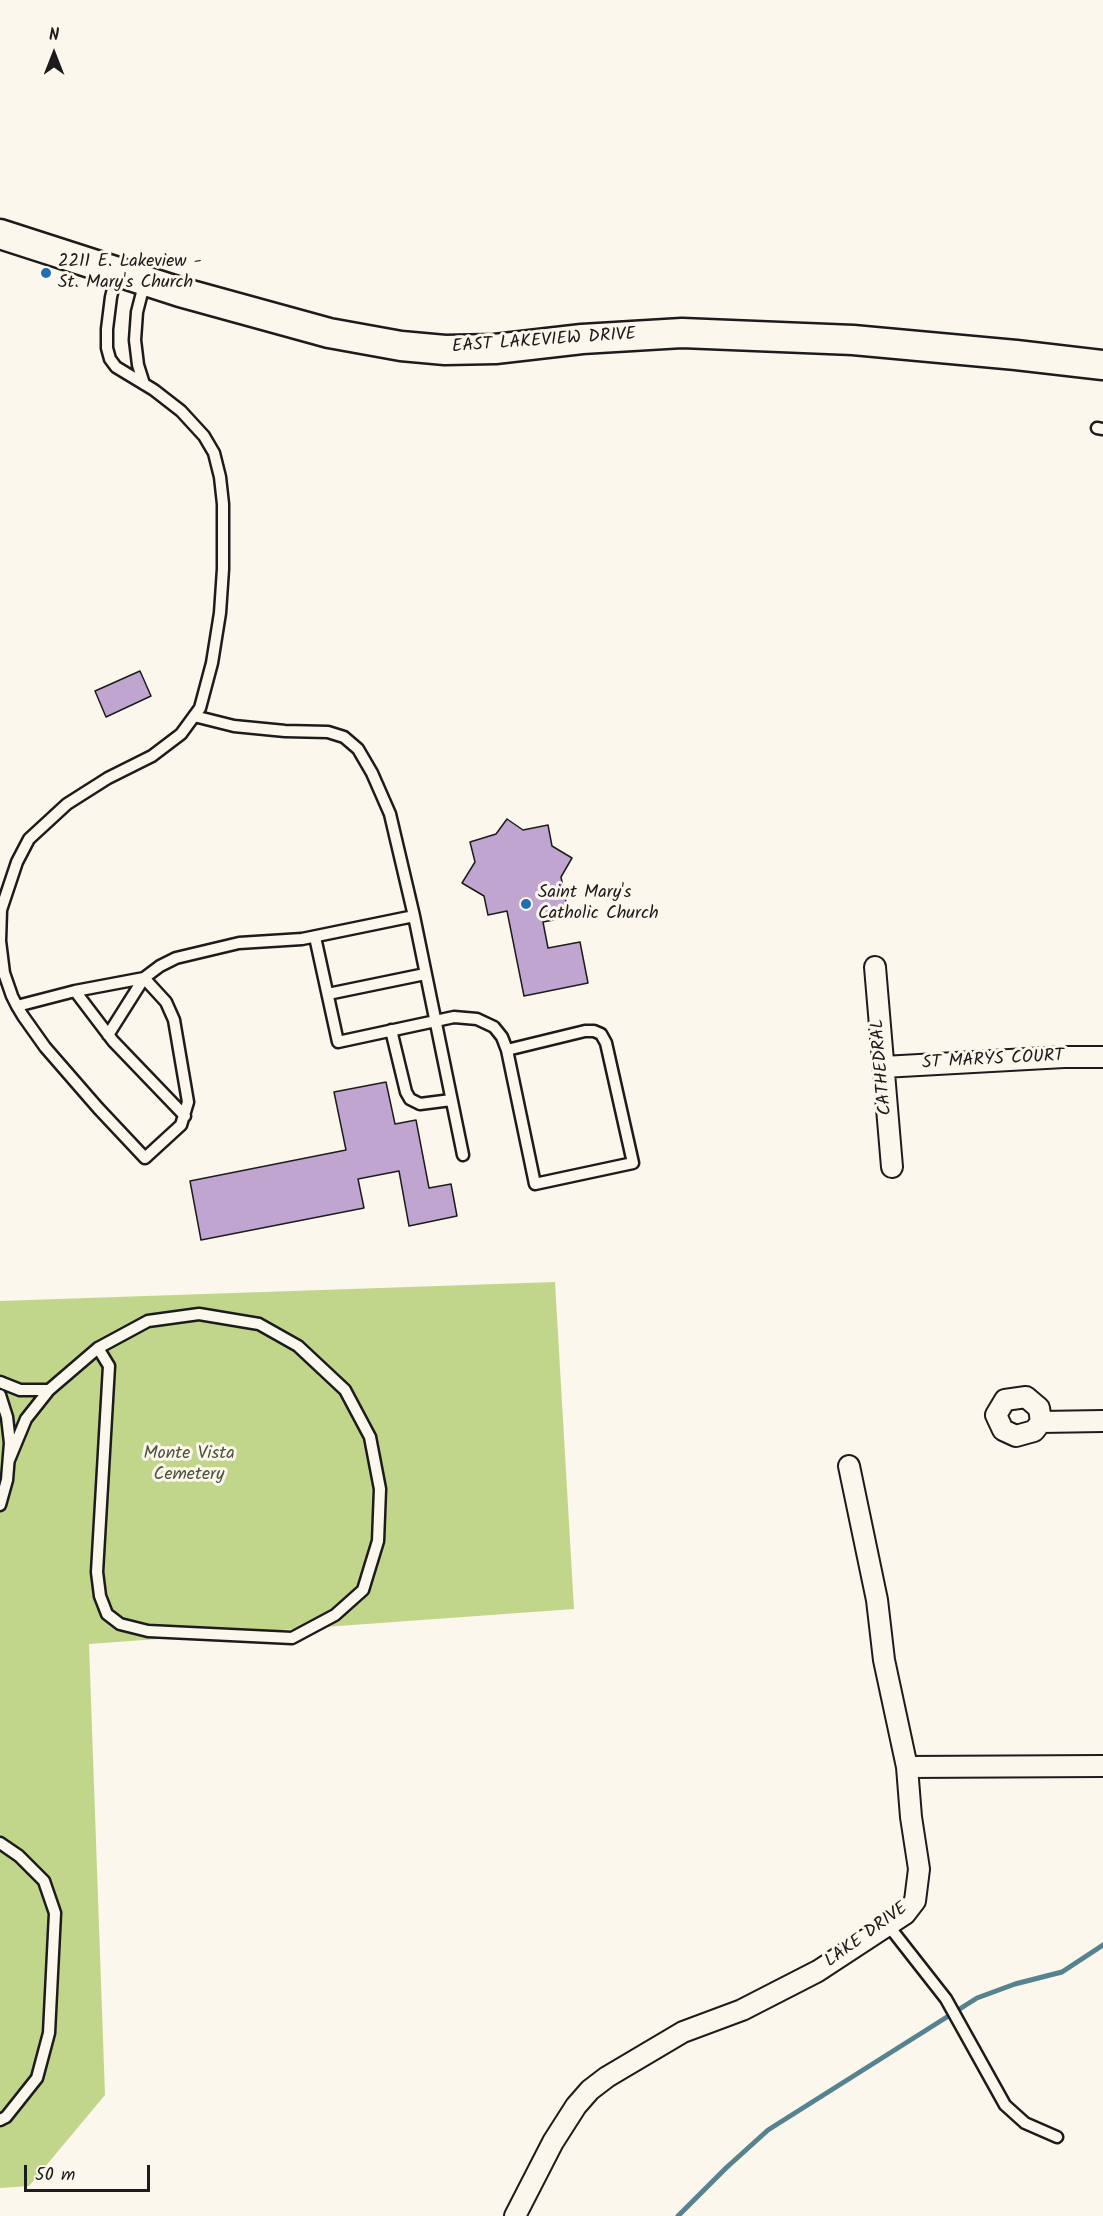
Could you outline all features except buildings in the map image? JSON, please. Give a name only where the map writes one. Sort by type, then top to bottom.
[{"type":"street","name":"EAST LAKEVIEW DRIVE","points":[[0,234],[145,281],[329,333],[401,346],[445,350],[495,349],[582,339],[682,333],[853,340],[1016,354],[1103,365]]},
{"type":"street","name":"CATHEDRAL","points":[[875,967],[892,1167]]},
{"type":"street","name":"ST MARYS COURT","points":[[883,1067],[1103,1057]]},
{"type":"street","points":[[1041,1422],[1103,1421]]},
{"type":"street","name":"LAKE DRIVE","points":[[515,2216],[553,2142],[576,2106],[590,2090],[607,2077],[683,2032],[742,2010],[818,1971],[905,1914],[915,1901],[919,1869],[911,1817],[907,1767],[884,1659],[877,1600],[849,1466]]},
{"type":"street","points":[[907,1767],[1103,1766]]},
{"type":"lane","points":[[117,272],[108,314],[107,348],[110,359],[116,367],[181,411],[204,436],[214,453],[220,477],[223,504],[220,614],[212,663],[200,708],[181,734],[152,756],[108,778],[67,804],[29,839],[17,862],[1,910],[0,941],[4,973],[12,996],[45,1047],[145,1158],[181,1125],[188,1102],[174,1020],[166,1002],[144,978]]},
{"type":"lane","points":[[144,384],[138,365],[135,340],[137,312],[145,281]]},
{"type":"lane","points":[[194,716],[234,726],[328,732],[344,736],[358,749],[372,773],[390,814],[414,916],[463,1155]]},
{"type":"lane","points":[[108,1035],[144,978],[176,958],[239,943],[315,937],[414,916]]},
{"type":"lane","points":[[315,937],[338,1042],[454,1017],[477,1018],[494,1027],[502,1037],[507,1050],[535,1184],[633,1163],[606,1043],[601,1034],[594,1030],[585,1031],[507,1050]]},
{"type":"lane","points":[[328,994],[425,974]]},
{"type":"lane","points":[[18,1006],[75,991],[144,978]]},
{"type":"lane","points":[[75,991],[108,1035],[185,1116]]},
{"type":"lane","points":[[391,1030],[406,1092],[410,1099],[420,1104],[451,1100]]},
{"type":"lane","points":[[0,1504],[9,1460],[26,1419],[49,1390],[98,1348],[148,1321],[199,1314],[259,1324],[298,1346],[345,1390],[370,1437],[381,1489],[378,1541],[363,1590],[335,1615],[292,1638],[148,1631],[120,1624],[107,1614],[100,1596],[97,1572],[109,1366],[98,1348]]},
{"type":"lane","points":[[0,1382],[20,1390],[49,1390]]},
{"type":"lane","points":[[0,1395],[9,1427],[9,1460]]},
{"type":"lane","points":[[0,1843],[19,1856],[44,1881],[55,1913],[50,2033],[37,2078],[6,2117],[0,2120]]},
{"type":"lane","points":[[888,1926],[946,1999],[1005,2105],[1025,2123],[1057,2137]]},
{"type":"green space","name":"Monte Vista Cemetery","points":[[555,1282],[574,1609],[89,1644],[105,2095],[29,2186],[0,2188],[0,1301]]},
{"type":"waterway","points":[[678,2216],[768,2130],[977,1998],[1015,1984],[1062,1972],[1103,1945]]},
{"type":"place","name":"2211 E. Lakeview - St. Mary's Church","points":[[46,273]]},
{"type":"place","name":"Saint Mary's Catholic Church","points":[[526,904]]}]
